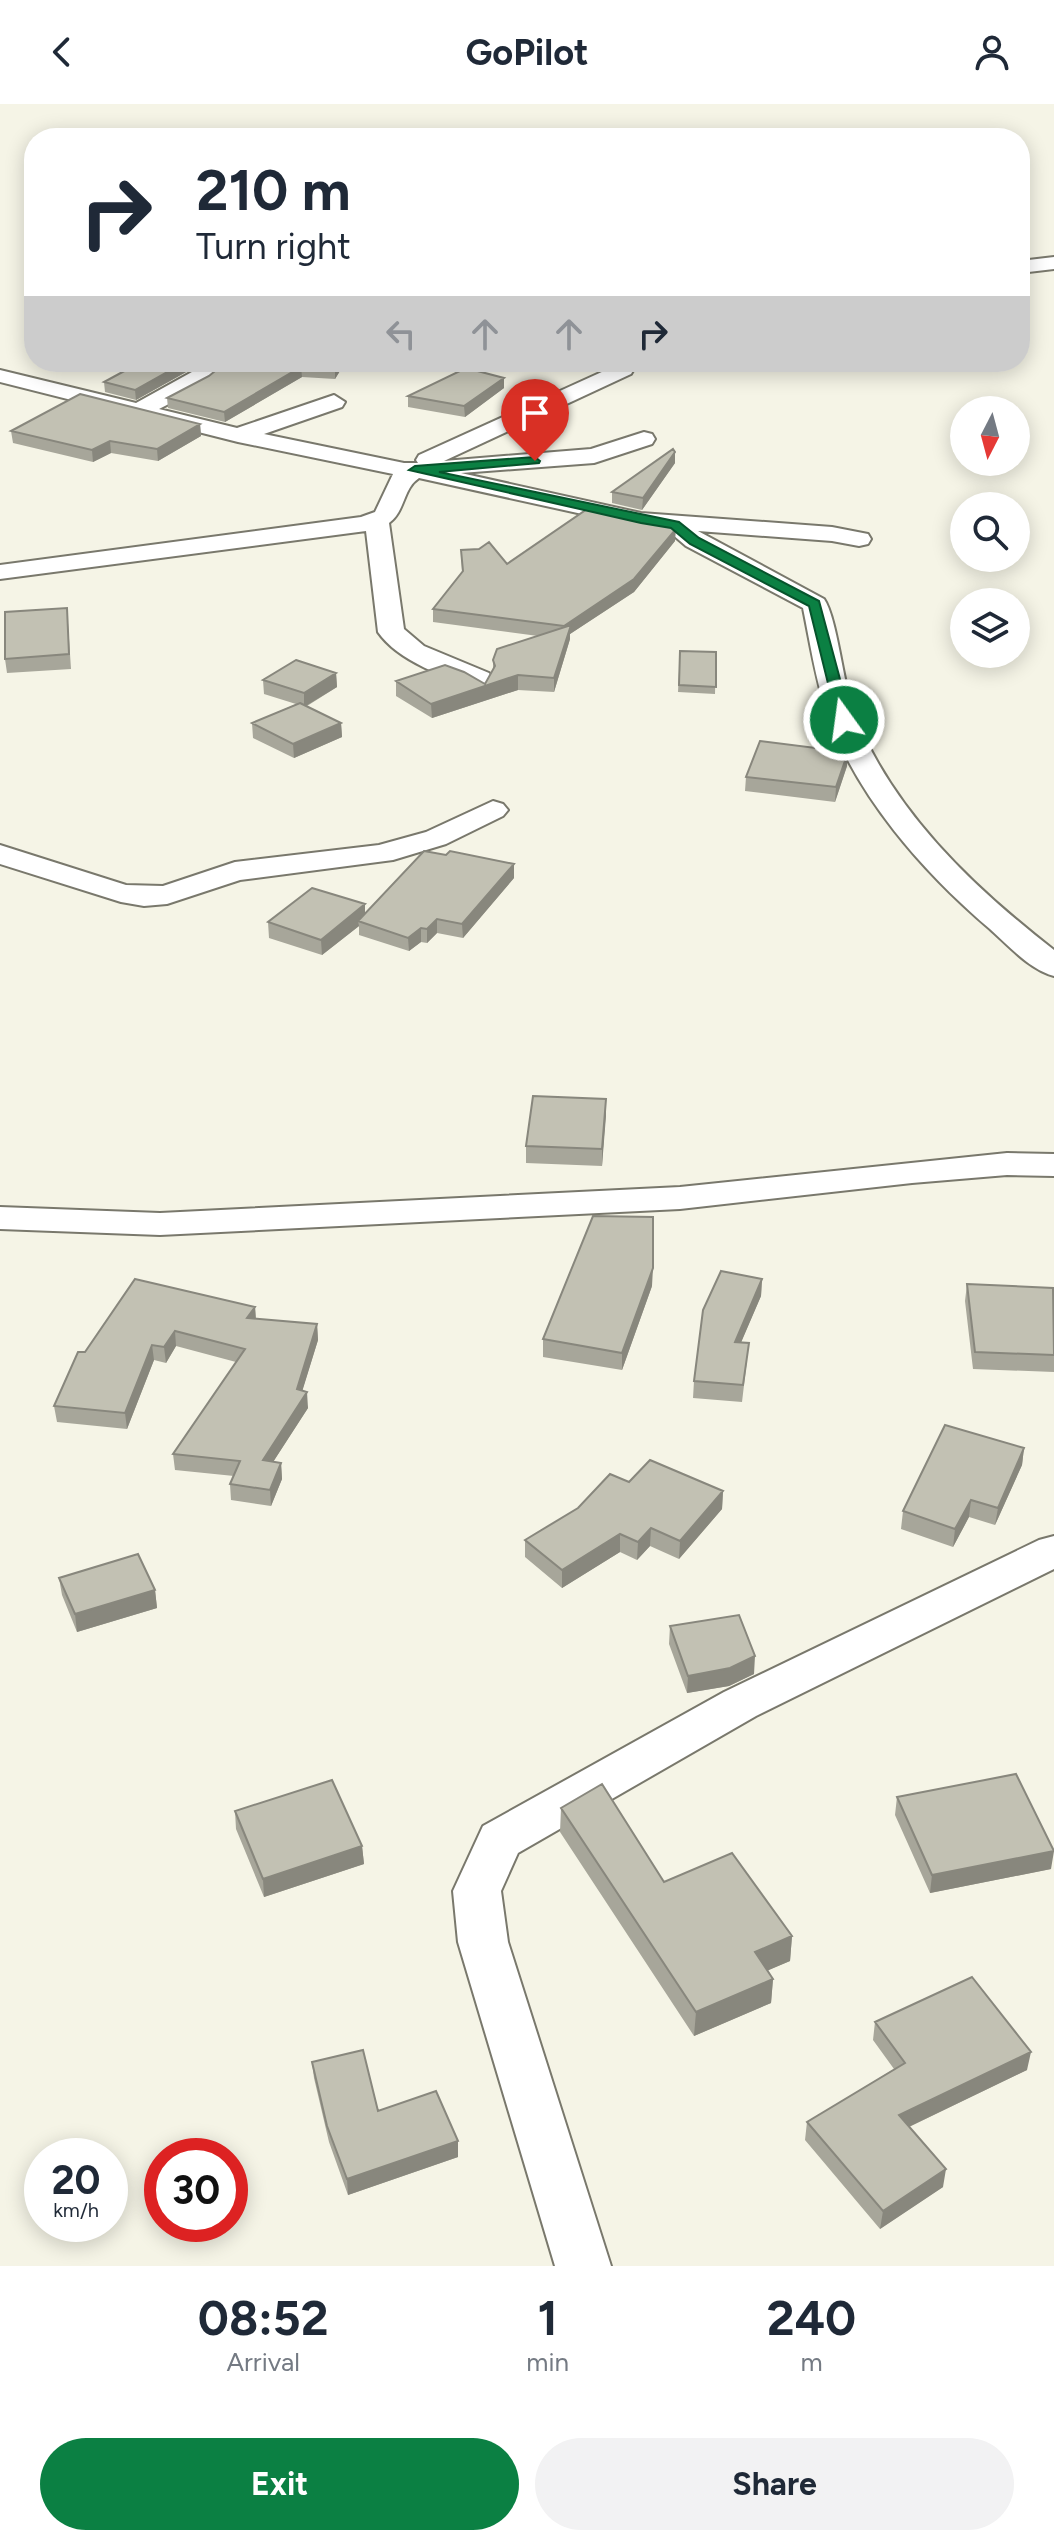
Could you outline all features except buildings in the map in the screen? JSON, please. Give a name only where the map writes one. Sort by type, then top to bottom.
[{"type":"street","points":[[1030,266],[1054,263]]},
{"type":"street","points":[[1,376],[24,366]]},
{"type":"street","points":[[138,411],[210,372]]},
{"type":"street","points":[[0,572],[377,522],[385,516],[401,479],[410,470],[620,372]]},
{"type":"street","points":[[1,376],[238,435],[641,520],[766,528],[859,539]]},
{"type":"street","points":[[238,435],[334,402]]},
{"type":"street","points":[[410,470],[594,456],[644,439]]},
{"type":"street","points":[[377,522],[391,632],[415,652],[480,679]]},
{"type":"street","points":[[675,524],[695,541],[815,604],[844,720],[892,809],[944,871],[1054,966]]},
{"type":"street","points":[[0,854],[121,893],[144,897],[167,895],[245,869],[382,854],[436,838],[493,810]]},
{"type":"street","points":[[0,1218],[160,1224],[570,1204],[680,1198],[1007,1164],[1054,1165]]},
{"type":"street","points":[[583,2266],[483,1942],[477,1891],[500,1840],[740,1704],[1054,1551]]},
{"type":"route","points":[[535,461],[415,470],[641,520],[675,524],[695,541],[815,604],[844,720]]}]
